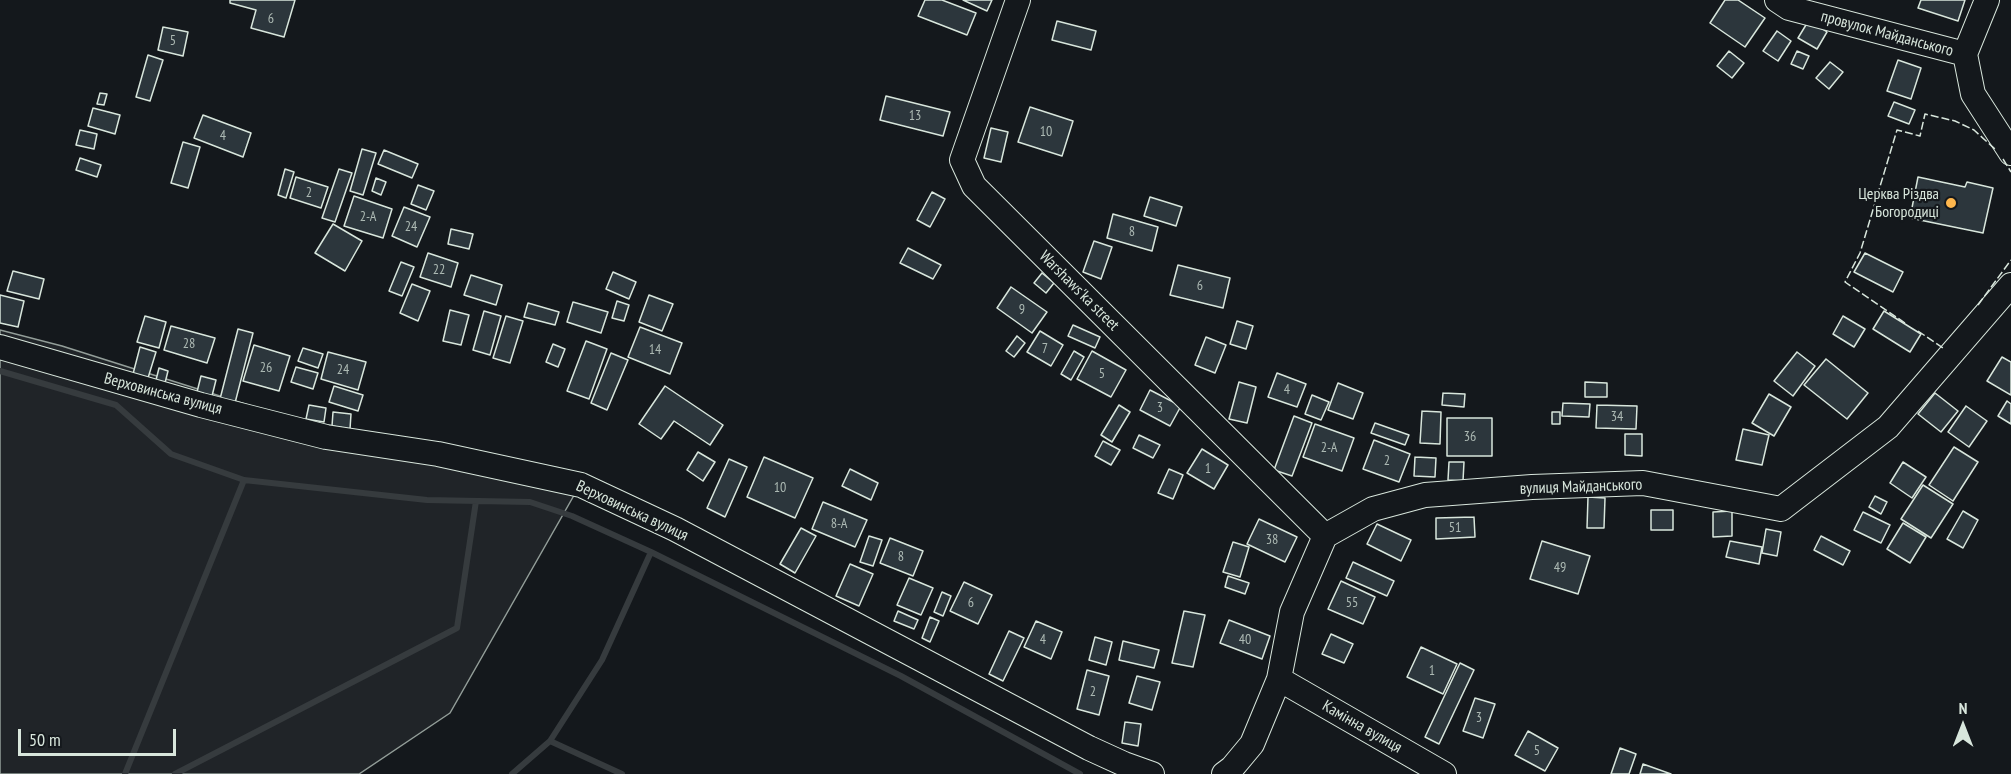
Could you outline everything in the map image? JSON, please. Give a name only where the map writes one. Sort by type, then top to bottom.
[{"type":"street","name":"Warshaws'ka street","points":[[1018,0],[962,160],[974,186],[1325,536]]},
{"type":"street","name":"провулок Майданського","points":[[1777,0],[1790,8],[1965,54]]},
{"type":"street","points":[[1987,0],[1965,54],[1973,94],[2011,153]]},
{"type":"street","name":"вулиця Майданського","points":[[1325,536],[1373,509],[1425,495],[1532,487],[1643,483],[1782,509],[1888,427],[2011,285]]},
{"type":"street","name":"Верховинська вулиця","points":[[0,347],[201,405],[326,437],[438,454],[581,485],[675,529],[1089,748],[1152,774]]},
{"type":"street","points":[[1224,774],[1252,744],[1279,679],[1292,612],[1325,536]]},
{"type":"street","name":"Камінна вулиця","points":[[1279,679],[1444,774]]},
{"type":"shaded area","points":[[0,330],[62,346],[283,416],[585,476],[450,713],[359,774],[0,774]]},
{"type":"building","points":[[230,0],[295,0],[284,37],[251,28],[256,10],[230,3]]},
{"type":"building","points":[[925,0],[942,0],[976,13],[967,35],[918,16]]},
{"type":"building","points":[[963,0],[992,0],[987,11]]},
{"type":"building","points":[[1725,0],[1738,0],[1765,18],[1745,47],[1710,23]]},
{"type":"building","points":[[1921,0],[1965,0],[1958,21],[1918,8]]},
{"type":"building","points":[[1809,20],[1827,32],[1817,49],[1798,38]]},
{"type":"building","points":[[1057,21],[1096,31],[1091,50],[1052,40]]},
{"type":"building","points":[[163,27],[188,32],[183,56],[158,50]]},
{"type":"building","points":[[1777,31],[1791,41],[1778,61],[1763,51]]},
{"type":"building","points":[[1729,51],[1744,63],[1732,78],[1717,66]]},
{"type":"building","points":[[1797,51],[1809,56],[1803,69],[1791,64]]},
{"type":"building","points":[[148,55],[163,60],[150,101],[136,97]]},
{"type":"building","points":[[1898,60],[1921,68],[1911,99],[1887,91]]},
{"type":"building","points":[[1830,62],[1843,72],[1829,89],[1816,78]]},
{"type":"building","points":[[100,93],[107,94],[104,105],[97,104]]},
{"type":"building","points":[[886,96],[950,112],[943,136],[880,120]]},
{"type":"building","points":[[1894,102],[1915,110],[1909,124],[1888,116]]},
{"type":"building","points":[[1030,107],[1073,121],[1062,156],[1018,142]]},
{"type":"building","points":[[93,108],[120,115],[115,134],[88,126]]},
{"type":"building","points":[[203,115],[251,133],[243,157],[194,138]]},
{"type":"building","points":[[991,128],[1008,132],[1001,162],[984,158]]},
{"type":"building","points":[[80,130],[97,134],[94,149],[76,145]]},
{"type":"building","points":[[183,142],[200,147],[188,188],[171,183]]},
{"type":"building","points":[[362,149],[376,153],[363,195],[350,191]]},
{"type":"building","points":[[384,150],[418,164],[412,178],[378,164]]},
{"type":"building","points":[[80,158],[101,165],[97,177],[76,170]]},
{"type":"building","points":[[285,169],[294,172],[286,198],[278,195]]},
{"type":"building","points":[[339,169],[352,173],[335,222],[322,218]]},
{"type":"building","points":[[296,177],[328,187],[321,208],[290,198]]},
{"type":"building","name":"Церква Різдва Богородиці","points":[[1918,177],[1965,187],[1967,182],[1993,188],[1983,233],[1910,218]]},
{"type":"building","points":[[376,178],[386,182],[381,195],[372,191]]},
{"type":"building","points":[[418,185],[434,191],[426,210],[411,204]]},
{"type":"building","points":[[932,192],[945,199],[930,227],[917,220]]},
{"type":"building","points":[[354,196],[392,209],[383,238],[344,226]]},
{"type":"building","points":[[1150,197],[1182,207],[1176,226],[1144,216]]},
{"type":"building","points":[[404,207],[430,217],[417,247],[392,236]]},
{"type":"building","points":[[1113,214],[1158,227],[1152,251],[1107,238]]},
{"type":"building","points":[[333,224],[362,241],[345,271],[315,253]]},
{"type":"building","points":[[451,229],[473,234],[469,249],[448,244]]},
{"type":"building","points":[[1094,241],[1112,247],[1101,279],[1083,272]]},
{"type":"building","points":[[908,248],[941,265],[933,279],[900,263]]},
{"type":"building","points":[[428,253],[458,263],[451,287],[420,277]]},
{"type":"building","points":[[1865,253],[1903,272],[1893,292],[1854,272]]},
{"type":"building","points":[[401,262],[414,267],[402,296],[389,291]]},
{"type":"building","points":[[1178,265],[1230,278],[1223,308],[1170,295]]},
{"type":"building","points":[[13,271],[44,279],[39,299],[7,291]]},
{"type":"building","points":[[613,272],[636,282],[629,299],[606,289]]},
{"type":"building","points":[[1042,273],[1054,283],[1046,293],[1034,283]]},
{"type":"building","points":[[471,275],[502,285],[496,305],[464,295]]},
{"type":"building","points":[[412,284],[430,291],[418,321],[400,313]]},
{"type":"building","points":[[1011,287],[1047,312],[1032,333],[997,308]]},
{"type":"building","points":[[0,295],[24,301],[18,327],[0,323]]},
{"type":"building","points":[[649,295],[673,304],[662,331],[639,322]]},
{"type":"building","points":[[617,301],[629,305],[624,321],[612,318]]},
{"type":"building","points":[[573,302],[608,312],[601,333],[567,322]]},
{"type":"building","points":[[528,303],[559,312],[555,325],[524,317]]},
{"type":"building","points":[[450,310],[469,315],[461,345],[443,341]]},
{"type":"building","points":[[484,311],[501,316],[490,355],[473,350]]},
{"type":"building","points":[[1884,311],[1921,334],[1910,352],[1873,329]]},
{"type":"building","points":[[145,316],[166,322],[159,348],[137,342]]},
{"type":"building","points":[[506,316],[523,321],[510,363],[493,358]]},
{"type":"building","points":[[1843,316],[1865,329],[1854,347],[1833,334]]},
{"type":"building","points":[[1237,321],[1253,326],[1246,349],[1230,344]]},
{"type":"building","points":[[1073,325],[1100,337],[1095,348],[1068,336]]},
{"type":"building","points":[[171,326],[215,338],[207,363],[164,350]]},
{"type":"building","points":[[640,327],[682,343],[670,374],[628,357]]},
{"type":"building","points":[[238,329],[253,333],[235,403],[220,399]]},
{"type":"building","points":[[1040,331],[1063,345],[1051,366],[1027,352]]},
{"type":"building","points":[[1017,336],[1025,343],[1014,357],[1006,351]]},
{"type":"building","points":[[1206,337],[1226,345],[1215,373],[1195,365]]},
{"type":"building","points":[[586,341],[607,349],[589,399],[567,391]]},
{"type":"building","points":[[553,344],[565,349],[558,367],[546,362]]},
{"type":"building","points":[[254,345],[290,356],[279,391],[243,381]]},
{"type":"building","points":[[140,347],[156,352],[148,378],[133,374]]},
{"type":"building","points":[[303,348],[323,354],[318,368],[298,361]]},
{"type":"building","points":[[1074,351],[1084,357],[1071,380],[1061,374]]},
{"type":"building","points":[[1092,351],[1126,370],[1111,397],[1077,379]]},
{"type":"building","points":[[328,352],[366,362],[358,390],[321,379]]},
{"type":"building","points":[[1797,352],[1815,366],[1793,396],[1774,381]]},
{"type":"building","points":[[611,353],[628,360],[607,410],[591,403]]},
{"type":"building","points":[[2002,357],[2011,362],[2011,395],[1987,381]]},
{"type":"building","points":[[1826,359],[1868,393],[1847,419],[1804,385]]},
{"type":"building","points":[[296,367],[318,373],[313,389],[291,382]]},
{"type":"building","points":[[159,368],[168,371],[164,387],[155,384]]},
{"type":"building","points":[[1277,373],[1306,384],[1297,407],[1268,397]]},
{"type":"building","points":[[201,376],[216,380],[212,396],[197,392]]},
{"type":"building","points":[[1239,382],[1256,387],[1247,423],[1229,419]]},
{"type":"building","points":[[1585,382],[1607,383],[1607,397],[1585,397]]},
{"type":"building","points":[[1338,383],[1363,393],[1353,419],[1328,410]]},
{"type":"building","points":[[334,386],[363,395],[358,411],[329,402]]},
{"type":"building","points":[[665,386],[723,425],[710,445],[674,421],[661,439],[639,424]]},
{"type":"building","points":[[1150,390],[1181,406],[1170,426],[1140,410]]},
{"type":"building","points":[[1443,393],[1465,394],[1464,407],[1442,405]]},
{"type":"building","points":[[1935,393],[1958,411],[1941,432],[1918,414]]},
{"type":"building","points":[[1769,394],[1791,407],[1774,436],[1752,423]]},
{"type":"building","points":[[1312,395],[1329,402],[1321,420],[1305,414]]},
{"type":"building","points":[[2007,401],[2011,404],[2011,424],[1998,416]]},
{"type":"building","points":[[1563,403],[1590,404],[1589,417],[1562,416]]},
{"type":"building","points":[[309,405],[326,408],[324,422],[306,419]]},
{"type":"building","points":[[1119,405],[1130,412],[1112,442],[1101,435]]},
{"type":"building","points":[[1597,405],[1637,406],[1636,429],[1596,428]]},
{"type":"building","points":[[1966,406],[1987,421],[1969,447],[1948,432]]},
{"type":"building","points":[[1422,411],[1441,412],[1440,444],[1420,443]]},
{"type":"building","points":[[333,412],[351,414],[350,429],[332,426]]},
{"type":"building","points":[[1552,412],[1560,412],[1560,424],[1552,424]]},
{"type":"building","points":[[1294,416],[1312,423],[1292,476],[1274,470]]},
{"type":"building","points":[[1447,418],[1492,418],[1492,456],[1447,456]]},
{"type":"building","points":[[1375,423],[1409,435],[1405,445],[1371,433]]},
{"type":"building","points":[[1315,424],[1354,438],[1342,471],[1303,457]]},
{"type":"building","points":[[1743,429],[1769,435],[1762,465],[1736,460]]},
{"type":"building","points":[[1625,434],[1642,434],[1642,456],[1625,455]]},
{"type":"building","points":[[1139,435],[1160,445],[1153,458],[1133,448]]},
{"type":"building","points":[[1374,440],[1410,454],[1399,482],[1363,469]]},
{"type":"building","points":[[1103,441],[1120,450],[1111,465],[1095,456]]},
{"type":"building","points":[[1954,447],[1978,462],[1953,501],[1929,485]]},
{"type":"building","points":[[1202,449],[1228,465],[1214,489],[1187,473]]},
{"type":"building","points":[[698,452],[715,462],[703,481],[687,470]]},
{"type":"building","points":[[764,457],[813,478],[795,518],[747,497]]},
{"type":"building","points":[[1415,457],[1436,458],[1435,477],[1414,476]]},
{"type":"building","points":[[729,459],[747,467],[725,517],[707,508]]},
{"type":"building","points":[[1449,462],[1464,462],[1463,481],[1448,480]]},
{"type":"building","points":[[1903,462],[1926,477],[1912,498],[1890,483]]},
{"type":"building","points":[[850,469],[878,483],[871,500],[842,486]]},
{"type":"building","points":[[1169,469],[1183,475],[1173,499],[1158,493]]},
{"type":"building","points":[[1923,485],[1953,504],[1931,538],[1901,519]]},
{"type":"building","points":[[1875,496],[1887,502],[1881,514],[1869,507]]},
{"type":"building","points":[[1588,497],[1605,498],[1604,528],[1587,528]]},
{"type":"building","points":[[823,502],[867,520],[855,547],[812,529]]},
{"type":"building","points":[[1651,510],[1673,510],[1673,530],[1651,530]]},
{"type":"building","points":[[1732,511],[1732,536],[1713,537],[1713,512]]},
{"type":"building","points":[[1963,511],[1978,520],[1963,548],[1947,539]]},
{"type":"building","points":[[1863,512],[1890,525],[1881,543],[1854,530]]},
{"type":"building","points":[[1474,517],[1475,537],[1436,539],[1436,518]]},
{"type":"building","points":[[1259,519],[1297,537],[1285,562],[1247,544]]},
{"type":"building","points":[[1903,523],[1926,537],[1910,563],[1887,549]]},
{"type":"building","points":[[1377,524],[1411,540],[1401,561],[1367,544]]},
{"type":"building","points":[[801,528],[816,536],[795,573],[780,564]]},
{"type":"building","points":[[1766,529],[1781,532],[1777,556],[1762,553]]},
{"type":"building","points":[[869,536],[882,540],[873,566],[860,562]]},
{"type":"building","points":[[1821,536],[1850,551],[1843,565],[1814,550]]},
{"type":"building","points":[[890,538],[923,551],[913,576],[880,563]]},
{"type":"building","points":[[1542,541],[1590,556],[1578,594],[1530,579]]},
{"type":"building","points":[[1730,541],[1762,547],[1759,564],[1726,557]]},
{"type":"building","points":[[1233,542],[1249,547],[1240,577],[1223,572]]},
{"type":"building","points":[[1353,562],[1394,581],[1387,596],[1346,578]]},
{"type":"building","points":[[850,564],[873,574],[859,606],[836,596]]},
{"type":"building","points":[[1228,576],[1249,583],[1245,594],[1225,587]]},
{"type":"building","points":[[909,578],[933,588],[921,615],[897,605]]},
{"type":"building","points":[[1341,581],[1375,597],[1363,624],[1328,609]]},
{"type":"building","points":[[964,582],[992,595],[978,624],[950,611]]},
{"type":"building","points":[[942,592],[951,596],[943,616],[934,612]]},
{"type":"building","points":[[898,611],[918,620],[914,629],[894,621]]},
{"type":"building","points":[[1184,611],[1205,615],[1193,667],[1172,663]]},
{"type":"building","points":[[930,617],[939,621],[930,642],[922,638]]},
{"type":"building","points":[[1229,620],[1270,636],[1262,659],[1220,643]]},
{"type":"building","points":[[1036,621],[1062,632],[1051,659],[1024,647]]},
{"type":"building","points":[[1009,631],[1024,638],[1003,681],[989,674]]},
{"type":"building","points":[[1331,634],[1353,644],[1344,663],[1322,654]]},
{"type":"building","points":[[1095,637],[1112,642],[1106,665],[1089,660]]},
{"type":"building","points":[[1123,641],[1159,650],[1154,668],[1119,660]]},
{"type":"building","points":[[1421,647],[1457,664],[1443,694],[1407,677]]},
{"type":"building","points":[[1460,663],[1474,670],[1439,744],[1425,737]]},
{"type":"building","points":[[1087,670],[1109,676],[1099,715],[1077,709]]},
{"type":"building","points":[[1137,676],[1160,682],[1152,710],[1129,703]]},
{"type":"building","points":[[1475,698],[1495,704],[1483,738],[1463,731]]},
{"type":"building","points":[[1125,722],[1141,724],[1138,746],[1122,743]]},
{"type":"building","points":[[1528,731],[1558,748],[1545,771],[1515,755]]},
{"type":"building","points":[[1620,748],[1636,754],[1629,774],[1611,774]]},
{"type":"building","points":[[1643,764],[1671,774],[1640,774]]},
{"type":"waterway","points":[[0,371],[116,405],[171,454],[244,480]]},
{"type":"waterway","points":[[125,774],[244,480],[427,500],[530,502],[572,516],[651,552],[901,676],[1080,774]]},
{"type":"waterway","points":[[175,774],[457,628],[476,501]]},
{"type":"waterway","points":[[512,774],[550,741],[602,660],[651,552]]},
{"type":"waterway","points":[[550,741],[622,774]]},
{"type":"fence","points":[[1905,323],[1845,282],[1860,253],[1897,130],[1920,136],[1925,114],[1955,121],[1974,130],[1996,150]]},
{"type":"fence","points":[[2003,159],[2011,172]]},
{"type":"fence","points":[[1978,305],[2011,260]]},
{"type":"fence","points":[[1918,331],[1944,347]]},
{"type":"place","name":"Церква Різдва Богородиці","points":[[1951,203]]}]
